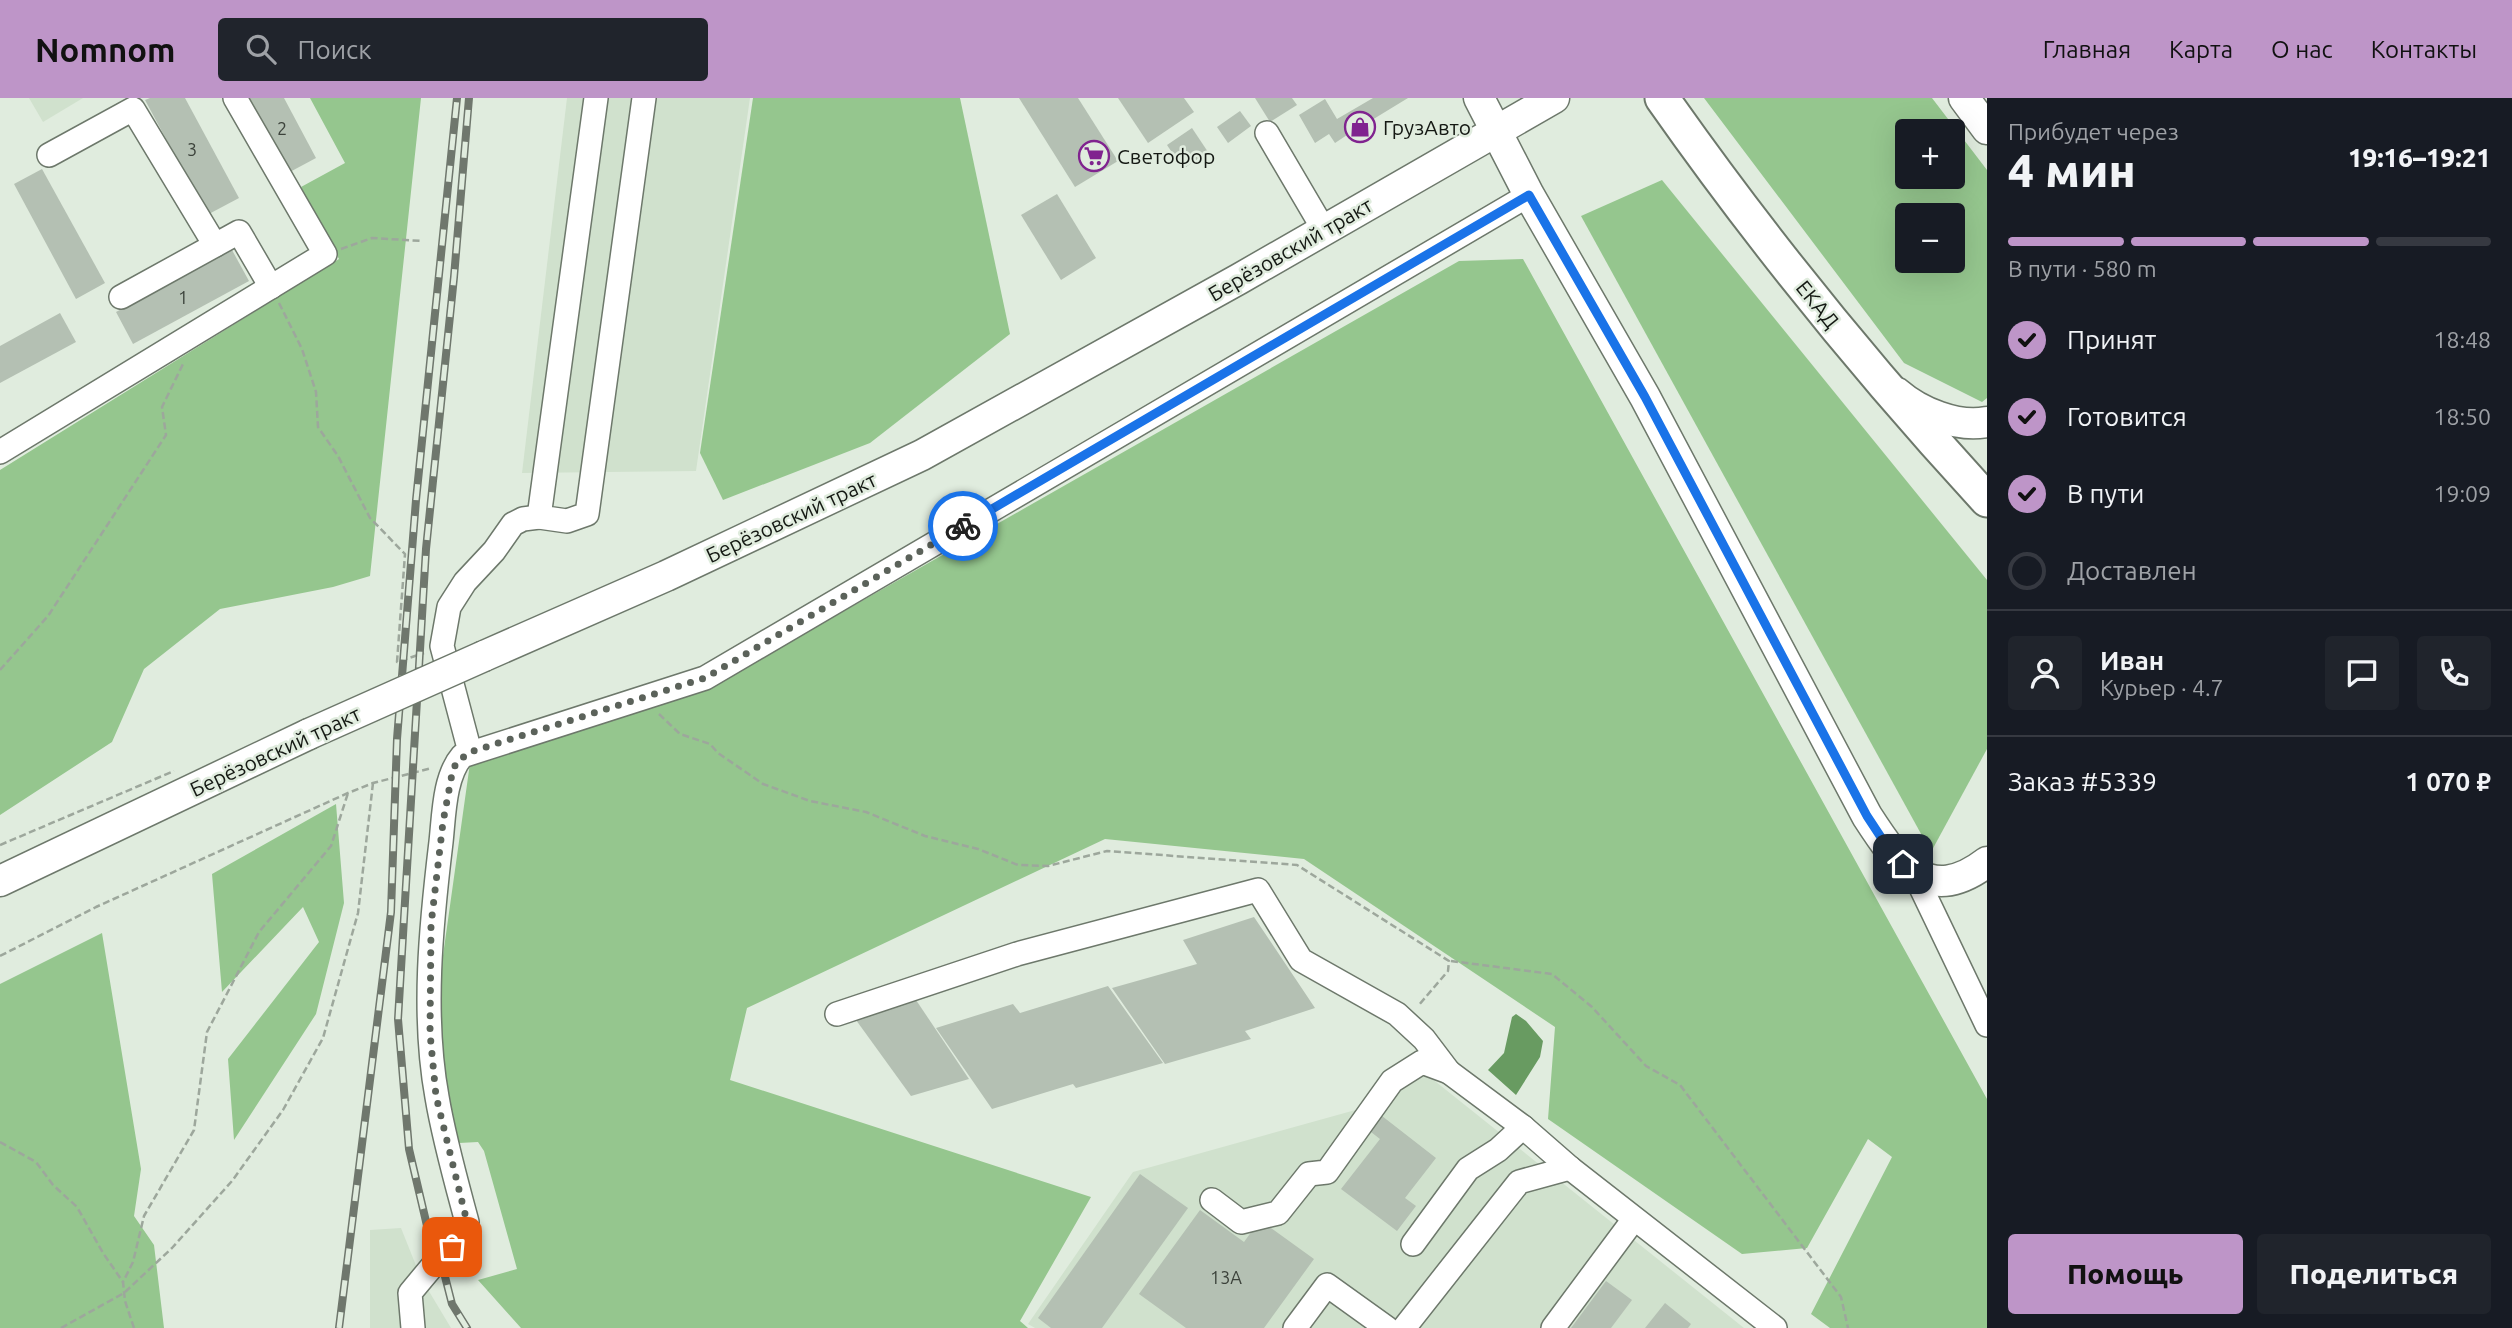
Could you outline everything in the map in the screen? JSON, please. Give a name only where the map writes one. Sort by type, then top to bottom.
[{"type":"highway","name":"ЕКАД","points":[[1664,101],[1767,242],[1874,372],[1987,499]]},
{"type":"main road","points":[[1479,98],[1529,195],[1645,397],[1867,816],[1892,854],[1915,875],[1937,881],[1970,875],[1987,862]]},
{"type":"main road","name":"Берёзовский тракт","points":[[0,881],[309,734],[666,576],[922,455],[1554,98]]},
{"type":"main road","points":[[1964,98],[1987,129]]},
{"type":"main road","points":[[1874,372],[1905,399],[1940,418],[1980,424],[1987,422]]},
{"type":"street","points":[[0,452],[325,254],[235,98]]},
{"type":"street","points":[[539,517],[596,98]]},
{"type":"street","points":[[463,757],[442,646],[449,607],[465,582],[494,551],[513,524],[523,519],[539,517],[567,521],[587,514],[644,98]]},
{"type":"street","points":[[49,155],[133,109],[215,245]]},
{"type":"street","points":[[1267,133],[1324,230]]},
{"type":"street","points":[[413,1328],[410,1293],[440,1257],[452,1247],[467,1222],[436,1096],[430,1033],[431,925],[443,822],[452,774],[463,757],[705,678],[1529,195]]},
{"type":"street","points":[[121,297],[239,232],[271,287]]},
{"type":"street","points":[[1915,875],[1987,1025]]},
{"type":"street","points":[[837,1014],[1017,954],[1258,890],[1301,960],[1396,1014],[1424,1039],[1449,1072],[1523,1127],[1570,1168],[1775,1328]]},
{"type":"street","points":[[1212,1200],[1241,1222],[1278,1213],[1309,1174],[1327,1172],[1392,1081],[1422,1062],[1449,1072]]},
{"type":"street","points":[[1413,1244],[1468,1169],[1498,1150],[1523,1127]]},
{"type":"street","points":[[1404,1328],[1519,1182],[1570,1168]]},
{"type":"street","points":[[1553,1328],[1634,1219]]},
{"type":"street","points":[[1296,1328],[1327,1285],[1387,1328]]},
{"type":"path","points":[[325,254],[372,238],[423,241]]},
{"type":"path","points":[[271,287],[302,349],[316,392],[318,426],[338,456],[370,517],[405,554],[397,662],[442,646]]},
{"type":"path","points":[[0,670],[48,616],[166,435],[162,407],[184,363]]},
{"type":"path","points":[[634,700],[661,716],[680,734],[710,744],[718,753],[762,785],[810,801],[866,812],[925,836],[978,849],[1018,865],[1048,866],[1107,851],[1297,865],[1449,961],[1552,974],[1592,1007],[1646,1066],[1680,1085],[1841,1297],[1848,1328]]},
{"type":"path","points":[[0,957],[96,907],[348,793],[463,757]]},
{"type":"path","points":[[0,845],[177,770]]},
{"type":"path","points":[[61,1328],[124,1293],[172,1248],[232,1181],[284,1110],[323,1038],[358,914],[373,783]]},
{"type":"path","points":[[123,1282],[133,1262],[144,1216],[194,1130],[207,1032],[259,932],[331,846],[348,793]]},
{"type":"path","points":[[1405,1022],[1448,971],[1449,961]]},
{"type":"path","points":[[0,1142],[36,1162],[53,1185],[77,1207],[123,1282],[134,1328]]},
{"type":"shaded area","points":[[29,98],[83,98],[43,122]]},
{"type":"shaded area","points":[[310,98],[421,98],[370,576],[333,587],[220,609],[144,669],[112,742],[0,815],[0,470],[339,259],[301,187],[345,163]]},
{"type":"shaded area","points":[[567,98],[750,98],[696,471],[522,473]]},
{"type":"shaded area","points":[[753,98],[960,98],[1010,334],[870,443],[723,500],[700,453]]},
{"type":"shaded area","points":[[1704,98],[1932,98],[1948,119],[1895,119],[1895,189],[1965,189],[1965,141],[1987,170],[1987,398],[1982,402],[1904,363]]},
{"type":"shaded area","points":[[1662,180],[1987,580],[1987,749],[1931,852],[1581,216]]},
{"type":"shaded area","points":[[1523,259],[1987,1099],[1987,1328],[1830,1328],[1811,1314],[1892,1157],[1868,1139],[1807,1248],[1742,1254],[1548,1119],[1555,1027],[1304,859],[1105,839],[747,1008],[730,1080],[1091,1197],[1020,1321],[1028,1328],[521,1328],[478,1280],[517,1269],[484,1151],[478,1142],[459,1143],[451,1134],[440,1074],[438,991],[471,756],[707,689],[1459,261]]},
{"type":"shaded area","points":[[336,804],[344,903],[316,1014],[234,1140],[228,1059],[319,942],[303,907],[222,992],[212,874]]},
{"type":"shaded area","points":[[102,933],[141,1169],[134,1216],[154,1245],[164,1328],[0,1328],[0,984]]},
{"type":"shaded area","points":[[1516,1014],[1526,1021],[1543,1041],[1540,1057],[1516,1095],[1488,1070],[1504,1053],[1512,1017]]},
{"type":"shaded area","points":[[1406,1058],[1744,1328],[1035,1328],[1028,1324],[1133,1172],[1359,1109]]},
{"type":"shaded area","points":[[401,1228],[421,1278],[451,1328],[370,1328],[370,1230]]},
{"type":"building","points":[[185,98],[239,198],[207,215],[145,100]]},
{"type":"building","points":[[248,98],[284,98],[316,158],[288,173]]},
{"type":"building","points":[[1019,98],[1078,98],[1118,161],[1075,187]]},
{"type":"building","points":[[1118,98],[1184,98],[1194,112],[1148,143]]},
{"type":"building","points":[[1255,98],[1292,98],[1297,105],[1270,122]]},
{"type":"building","points":[[1373,98],[1408,98],[1367,123],[1364,134],[1353,131],[1335,143],[1329,134],[1315,143],[1299,115],[1325,99],[1337,119]]},
{"type":"building","points":[[1240,111],[1251,126],[1228,143],[1217,127]]},
{"type":"building","points":[[1192,128],[1208,152],[1183,169],[1167,145]]},
{"type":"building","points":[[42,169],[105,283],[76,299],[14,184]]},
{"type":"building","points":[[1057,194],[1096,258],[1061,280],[1021,215]]},
{"type":"building","points":[[232,250],[249,281],[133,344],[116,312]]},
{"type":"building","points":[[60,313],[76,342],[0,383],[0,346]]},
{"type":"building","points":[[1254,917],[1315,1008],[1245,1031],[1251,1039],[1165,1064],[1112,988],[1197,964],[1183,940]]},
{"type":"building","points":[[1108,986],[1163,1063],[1076,1088],[1073,1084],[992,1109],[936,1028],[1013,1004],[1020,1013]]},
{"type":"building","points":[[916,1000],[969,1079],[911,1096],[856,1020]]},
{"type":"building","points":[[1382,1116],[1436,1158],[1405,1198],[1416,1206],[1397,1231],[1341,1189],[1380,1139],[1371,1132]]},
{"type":"building","points":[[1140,1174],[1188,1208],[1102,1328],[1051,1328],[1038,1318]]},
{"type":"building","points":[[1200,1210],[1244,1242],[1260,1220],[1314,1259],[1264,1328],[1186,1328],[1139,1294]]},
{"type":"building","points":[[1606,1281],[1632,1300],[1611,1328],[1571,1328]]},
{"type":"building","points":[[1665,1303],[1691,1324],[1688,1328],[1645,1328]]},
{"type":"railway","points":[[339,1328],[391,912],[397,739],[416,500],[457,98]]},
{"type":"railway","points":[[467,1328],[452,1304],[440,1257],[428,1230],[409,1149],[398,1019],[426,549],[469,98]]},
{"type":"way so far","points":[[452,1247],[467,1222],[436,1096],[430,1033],[431,925],[443,822],[456,763],[470,752],[705,678],[963,526]]},
{"type":"place","name":"ГрузАвто","points":[[1360,127]]},
{"type":"place","name":"Светофор","points":[[1094,156]]},
{"type":"route","points":[[963,526],[1529,195],[1645,397],[1867,816],[1892,854],[1903,864]]}]
